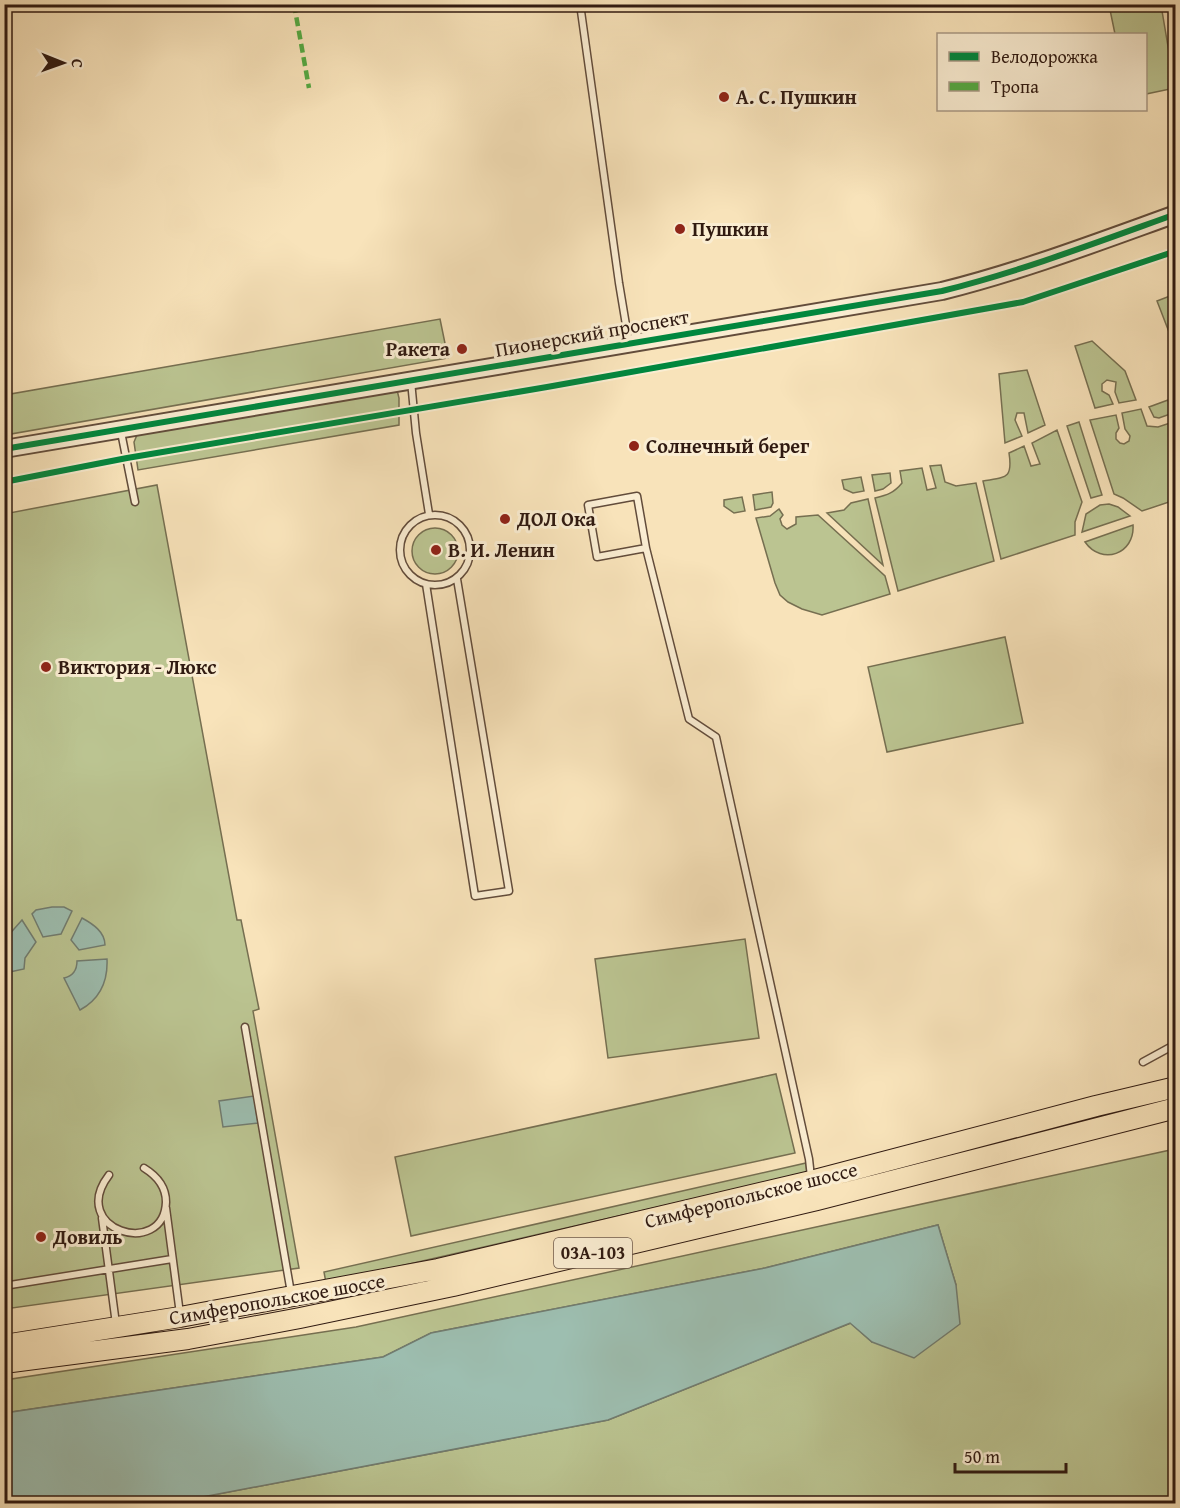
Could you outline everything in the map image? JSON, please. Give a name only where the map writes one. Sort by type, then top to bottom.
[{"type":"main road","name":"Симферопольское шоссе","points":[[4,1345],[180,1317],[438,1269],[812,1181],[1176,1087]]},
{"type":"main road","name":"Симферопольское шоссе","points":[[4,1364],[188,1339],[453,1286],[817,1200],[1176,1108]]},
{"type":"street","name":"Пионерский проспект","points":[[4,449],[942,291],[999,277],[1049,261],[1176,214]]},
{"type":"lane","points":[[580,4],[629,344]]},
{"type":"lane","points":[[411,380],[416,433],[429,514]]},
{"type":"lane","points":[[121,431],[135,502]]},
{"type":"lane","points":[[646,548],[597,557],[588,505],[637,496],[646,548],[689,719],[716,737],[812,1181]]},
{"type":"lane","points":[[429,514],[451,518],[460,524],[471,545],[470,558],[465,570],[457,579],[433,586],[418,582],[408,574],[399,549],[404,533],[415,521],[429,514]]},
{"type":"lane","points":[[426,584],[476,896],[509,891],[457,579]]},
{"type":"lane","points":[[245,1027],[292,1297]]},
{"type":"lane","points":[[1143,1062],[1176,1044]]},
{"type":"lane","points":[[144,1168],[159,1179],[163,1187],[180,1317]]},
{"type":"lane","points":[[109,1175],[99,1193],[99,1204],[117,1327]]},
{"type":"lane","points":[[102,1215],[108,1224],[117,1230],[127,1234],[138,1234],[157,1223],[165,1206]]},
{"type":"lane","points":[[4,1286],[172,1259]]},
{"type":"green space","points":[[1109,5],[1161,5],[1175,88],[1147,94],[1147,33],[1115,33]]},
{"type":"green space","points":[[1175,294],[1175,330],[1169,332],[1157,301]]},
{"type":"green space","points":[[440,319],[448,358],[5,435],[5,395]]},
{"type":"green space","points":[[1092,341],[1125,371],[1136,400],[1119,403],[1115,392],[1116,382],[1107,380],[1102,384],[1102,391],[1109,395],[1113,404],[1095,408],[1075,346]]},
{"type":"green space","points":[[1027,370],[1045,425],[1028,433],[1024,413],[1017,413],[1015,420],[1022,436],[1005,443],[999,374]]},
{"type":"green space","points":[[397,390],[399,425],[138,470],[134,442],[137,435]]},
{"type":"green space","points":[[1168,400],[1173,413],[1159,418],[1154,417],[1149,407]]},
{"type":"green space","points":[[1141,409],[1147,426],[1158,427],[1176,421],[1175,500],[1142,511],[1114,494],[1090,420],[1116,415],[1119,428],[1116,439],[1124,444],[1129,441],[1130,436],[1125,429],[1122,413]]},
{"type":"green space","points":[[1079,422],[1102,495],[1091,498],[1067,426]]},
{"type":"green space","points":[[1057,430],[1082,502],[1075,522],[1075,535],[1001,559],[983,481],[1006,475],[1010,468],[1009,453],[1024,446],[1031,466],[1040,464],[1032,443]]},
{"type":"green space","points":[[941,465],[945,482],[956,486],[976,483],[994,561],[898,591],[875,498],[890,493],[902,483],[900,471],[922,468],[927,490],[936,488],[930,466]]},
{"type":"green space","points":[[890,473],[891,483],[875,491],[872,475]]},
{"type":"green space","points":[[861,477],[864,491],[853,493],[844,489],[842,480]]},
{"type":"green space","points":[[157,485],[237,920],[241,920],[259,1009],[253,1011],[299,1268],[5,1309],[4,514]]},
{"type":"green space","points":[[772,492],[771,507],[755,510],[753,495]]},
{"type":"green space","points":[[742,497],[745,511],[734,513],[724,506],[724,500]]},
{"type":"green space","points":[[868,499],[883,565],[827,513],[844,510],[851,503]]},
{"type":"green space","points":[[1109,504],[1118,507],[1130,516],[1082,532],[1086,514],[1100,505]]},
{"type":"green space","points":[[779,509],[783,515],[780,519],[782,525],[787,529],[796,524],[796,517],[818,515],[885,576],[890,594],[822,615],[788,602],[780,595],[775,583],[756,518],[770,516]]},
{"type":"green space","points":[[1133,525],[1129,543],[1116,553],[1100,554],[1085,542]]},
{"type":"green space","points":[[435,528],[451,535],[458,551],[451,567],[435,574],[419,567],[412,551],[419,535]]},
{"type":"green space","points":[[1005,637],[1023,723],[887,752],[868,667]]},
{"type":"green space","points":[[745,939],[759,1038],[608,1058],[595,959]]},
{"type":"green space","points":[[776,1074],[795,1153],[411,1236],[395,1157]]},
{"type":"green space","points":[[1175,1149],[1175,1503],[171,1503],[608,1420],[851,1323],[872,1342],[956,1285],[938,1225],[765,1268],[431,1333],[383,1357],[5,1413],[5,1380],[356,1327]]},
{"type":"green space","points":[[806,1163],[807,1173],[326,1283],[324,1272]]},
{"type":"shaded area","points":[[64,907],[72,911],[61,934],[43,937],[32,914],[36,910]]},
{"type":"shaded area","points":[[82,918],[101,932],[105,945],[79,950],[71,940]]},
{"type":"shaded area","points":[[22,920],[36,942],[25,958],[24,969],[5,973],[6,938]]},
{"type":"shaded area","points":[[107,959],[106,975],[98,995],[80,1010],[64,978],[74,972],[77,961]]},
{"type":"shaded area","points":[[254,1096],[258,1123],[223,1127],[219,1101]]},
{"type":"shaded area","points":[[938,1225],[956,1285],[960,1324],[914,1358],[872,1342],[850,1323],[608,1420],[171,1503],[5,1503],[5,1413],[383,1357],[431,1333],[765,1268]]},
{"type":"marked path","points":[[294,4],[309,88]]},
{"type":"cycle path","points":[[4,449],[942,291],[1031,265],[1176,214]]},
{"type":"cycle path","points":[[4,482],[127,458],[547,387],[1023,302],[1176,251]]},
{"type":"place","name":"А. С. Пушкин","points":[[724,97]]},
{"type":"place","name":"Пушкин","points":[[680,229]]},
{"type":"place","name":"Ракета","points":[[462,349]]},
{"type":"place","name":"Солнечный берег","points":[[634,446]]},
{"type":"place","name":"ДОЛ Ока","points":[[505,519]]},
{"type":"place","name":"В. И. Ленин","points":[[436,550]]},
{"type":"place","name":"Виктория - Люкс","points":[[46,667]]},
{"type":"place","name":"Довиль","points":[[41,1237]]}]
